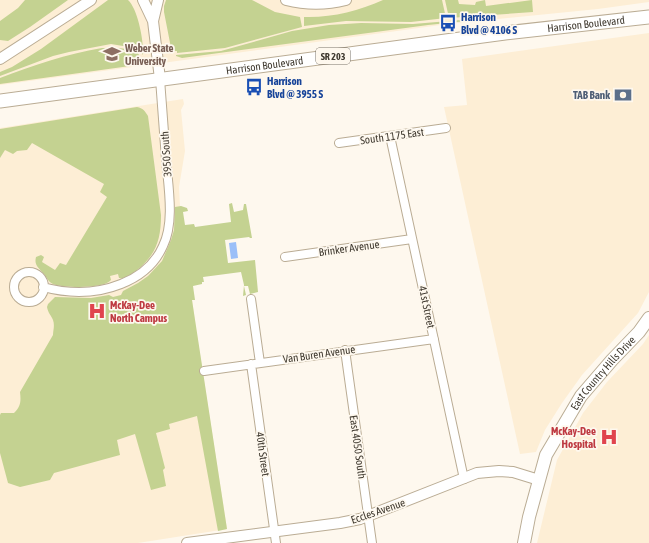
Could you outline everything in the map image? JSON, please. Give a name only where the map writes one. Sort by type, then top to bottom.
[{"type":"main road","name":"Harrison Boulevard","points":[[0,101],[489,35],[649,17]]},
{"type":"main road","name":"East Country Hills Drive","points":[[524,543],[529,517],[546,454],[581,396],[612,360],[640,332],[649,318]]},
{"type":"street","points":[[0,59],[91,0]]},
{"type":"street","points":[[143,0],[153,21],[160,79]]},
{"type":"street","points":[[153,21],[158,0]]},
{"type":"street","points":[[286,0],[312,4],[326,4],[346,0]]},
{"type":"street","name":"3950 South","points":[[43,287],[60,291],[90,292],[107,290],[141,274],[155,260],[164,245],[168,228],[169,201],[160,79]]},
{"type":"street","name":"South 1175 East","points":[[339,143],[446,128]]},
{"type":"street","name":"41st Street","points":[[390,136],[464,479]]},
{"type":"street","name":"Brinker Avenue","points":[[285,257],[412,239]]},
{"type":"street","points":[[251,299],[260,363]]},
{"type":"street","name":"Van Buren Avenue","points":[[204,371],[345,350],[434,339]]},
{"type":"street","name":"East 4050 South","points":[[345,350],[372,543]]},
{"type":"street","name":"40th Street","points":[[251,364],[276,543]]},
{"type":"street","name":"Eccles Avenue","points":[[187,543],[340,523],[368,517],[478,474],[499,471],[524,474],[539,480]]},
{"type":"shaded area","name":"Weber State University","points":[[0,0],[649,0],[649,2],[598,9],[448,24],[0,85]]},
{"type":"shaded area","points":[[649,33],[649,292],[638,313],[582,375],[562,403],[545,430],[536,452],[520,454],[444,107],[467,105],[462,59]]},
{"type":"shaded area","name":"McKay-Dee North Campus","points":[[183,99],[184,104],[181,110],[185,151],[179,187],[180,206],[195,322],[227,529],[138,543],[0,543],[0,128]]},
{"type":"shaded area","name":"McKay-Dee Hospital","points":[[649,335],[649,543],[537,543],[557,460],[583,413],[607,382],[643,344]]},
{"type":"green space","points":[[25,0],[68,0],[8,41],[0,40],[0,21],[18,8]]},
{"type":"green space","points":[[108,0],[128,0],[132,4],[140,26],[143,55],[139,49],[111,44],[53,56],[0,76],[0,72],[12,67],[41,49]]},
{"type":"green space","points":[[166,0],[252,0],[275,12],[300,17],[302,27],[225,48],[177,53],[177,51],[174,51],[174,53],[172,53],[164,12]]},
{"type":"green space","points":[[383,0],[442,0],[446,18],[411,22],[346,21],[304,26],[304,17],[344,13]]},
{"type":"green space","points":[[445,0],[458,0],[459,4],[475,5],[476,2],[485,0],[486,6],[532,0],[533,12],[449,18]]},
{"type":"green space","points":[[486,19],[428,25],[182,58],[176,56],[221,51],[292,31],[329,25],[361,23],[413,24]]},
{"type":"green space","points":[[102,48],[136,50],[139,55],[137,59],[136,57],[135,59],[136,61],[130,63],[130,66],[0,84],[0,78],[50,60]]},
{"type":"green space","points":[[137,107],[144,110],[148,116],[161,215],[160,232],[153,253],[136,271],[126,277],[121,278],[119,278],[118,274],[110,276],[111,280],[101,285],[74,287],[53,284],[37,266],[36,257],[41,255],[44,257],[42,262],[55,270],[60,263],[66,265],[107,197],[100,192],[104,184],[32,143],[27,150],[17,151],[13,154],[5,150],[0,158],[0,129]]},
{"type":"green space","points":[[232,203],[234,212],[243,210],[244,204],[246,204],[252,238],[249,237],[225,240],[228,263],[255,260],[258,292],[250,294],[248,286],[244,286],[246,295],[243,296],[244,285],[241,272],[203,277],[204,282],[202,282],[202,284],[193,286],[195,300],[192,300],[227,529],[218,531],[197,416],[169,424],[170,429],[156,433],[165,468],[163,470],[166,486],[151,490],[135,434],[117,440],[120,455],[54,473],[50,480],[20,487],[8,483],[0,453],[0,415],[1,413],[14,413],[18,408],[20,392],[53,335],[54,322],[47,309],[48,304],[55,297],[91,298],[121,295],[123,291],[148,276],[162,261],[174,230],[175,207],[181,206],[187,208],[188,211],[183,212],[185,225],[194,224],[195,227],[231,222],[229,204]]},
{"type":"water","points":[[236,242],[238,258],[231,259],[229,243]]},
{"type":"place","name":"Harrison Blvd @ 4106 S","points":[[448,23]]},
{"type":"place","name":"Weber State University","points":[[112,54]]},
{"type":"place","name":"Harrison Blvd @ 3955 S","points":[[254,87]]},
{"type":"place","name":"TAB Bank","points":[[623,95]]},
{"type":"place","name":"McKay-Dee North Campus","points":[[97,311]]},
{"type":"place","name":"McKay-Dee Hospital","points":[[609,437]]}]
